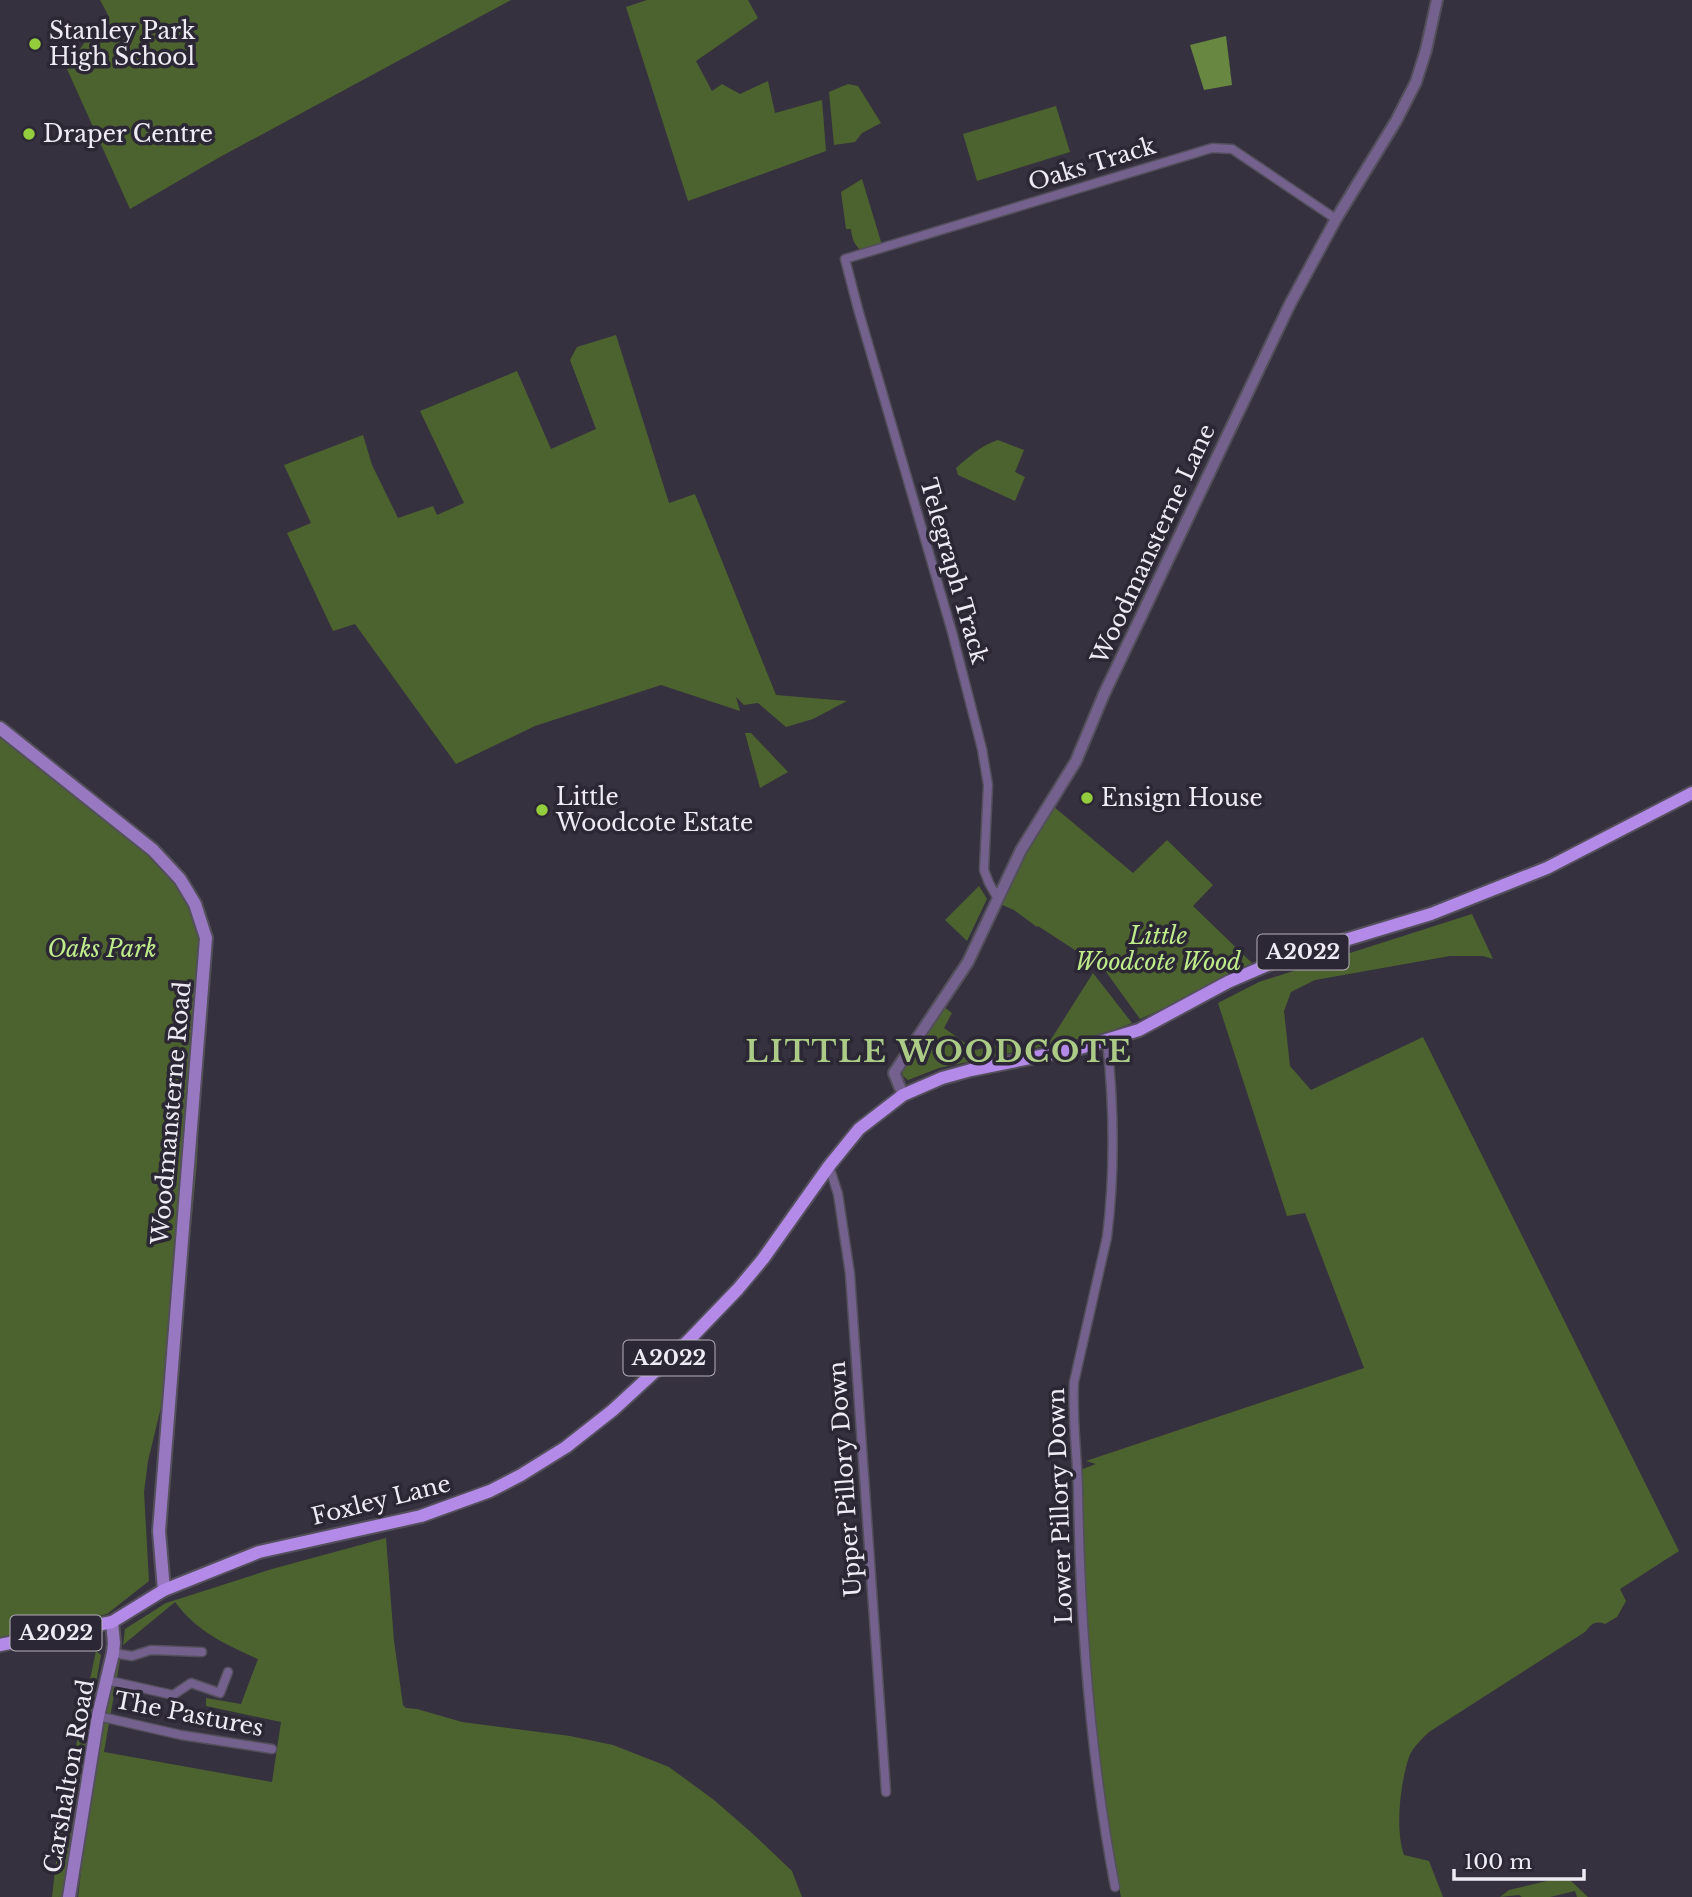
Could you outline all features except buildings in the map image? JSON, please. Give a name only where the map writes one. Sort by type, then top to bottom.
[{"type":"main road","name":"Woodmansterne Road","points":[[0,728],[153,850],[180,879],[195,904],[206,938],[159,1531],[164,1590]]},
{"type":"main road","name":"A2022","points":[[903,1095],[942,1078],[971,1070],[1107,1041],[1158,1021],[1228,982],[1279,960],[1431,914],[1547,867],[1692,793]]},
{"type":"main road","name":"Foxley Lane","points":[[111,1622],[164,1590],[259,1552],[391,1524],[456,1505],[521,1475],[566,1447],[613,1410],[738,1289],[859,1129],[903,1095]]},
{"type":"main road","name":"A2022","points":[[0,1645],[111,1622]]},
{"type":"main road","name":"Carshalton Road","points":[[69,1897],[98,1716],[113,1653],[111,1622]]},
{"type":"street","name":"Woodmansterne Lane","points":[[903,1095],[894,1073],[968,962],[1021,850],[1076,761],[1104,694],[1290,304],[1416,82],[1437,0]]},
{"type":"street","name":"Oaks Track","points":[[845,259],[1212,148],[1232,149],[1336,219]]},
{"type":"street","name":"Telegraph Track","points":[[845,259],[952,632],[982,749],[988,785],[984,870],[997,897]]},
{"type":"street","name":"Lower Pillory Down","points":[[1107,1041],[1112,1124],[1110,1216],[1108,1237],[1074,1382],[1073,1402],[1077,1454],[1079,1580],[1093,1754],[1115,1887]]},
{"type":"street","name":"Upper Pillory Down","points":[[830,1166],[838,1194],[850,1274],[886,1792]]},
{"type":"street","points":[[113,1653],[132,1656],[151,1650],[202,1652]]},
{"type":"street","points":[[106,1679],[173,1695],[191,1683],[220,1693],[228,1672]]},
{"type":"street","name":"The Pastures","points":[[98,1716],[181,1735],[272,1749]]},
{"type":"green space","points":[[100,0],[511,0],[220,157],[130,209],[67,69],[84,43],[106,32],[109,17]]},
{"type":"green space","points":[[647,0],[748,0],[758,18],[696,61],[712,91],[722,84],[740,94],[768,81],[775,113],[822,100],[826,151],[688,201],[626,7]]},
{"type":"green space","points":[[848,84],[858,86],[881,123],[862,133],[855,142],[834,145],[829,92]]},
{"type":"green space","points":[[1056,106],[1070,152],[977,181],[963,134]]},
{"type":"green space","points":[[862,179],[882,245],[862,251],[854,242],[851,229],[846,229],[841,192]]},
{"type":"green space","points":[[616,335],[669,503],[695,494],[776,695],[847,701],[813,719],[786,727],[758,703],[744,705],[736,697],[740,711],[661,685],[535,726],[456,764],[355,624],[333,631],[287,533],[311,523],[284,465],[363,435],[372,465],[398,518],[433,506],[437,515],[464,503],[420,411],[517,371],[551,449],[596,429],[570,360],[577,347]]},
{"type":"green space","points":[[998,440],[1024,450],[1015,472],[1025,477],[1015,501],[958,475],[956,468],[981,448]]},
{"type":"green space","name":"Oaks Park","points":[[0,728],[180,879],[206,938],[197,1163],[182,1320],[148,1461],[144,1492],[149,1581],[107,1614],[0,1643]]},
{"type":"green space","points":[[745,733],[751,733],[788,772],[760,788]]},
{"type":"green space","name":"Little Woodcote Wood","points":[[1053,806],[1133,873],[1167,840],[1213,885],[1193,906],[1252,963],[1140,1019],[1104,969],[1014,910],[1000,904],[1024,850]]},
{"type":"green space","points":[[979,886],[987,899],[967,941],[945,920]]},
{"type":"green space","points":[[1472,914],[1493,959],[1483,956],[1450,956],[1315,980],[1291,992],[1284,1011],[1290,1066],[1311,1090],[1423,1037],[1679,1551],[1620,1589],[1626,1601],[1617,1617],[1605,1624],[1593,1624],[1585,1632],[1429,1732],[1412,1750],[1401,1793],[1401,1844],[1404,1855],[1429,1861],[1443,1897],[1121,1897],[1102,1791],[1090,1685],[1080,1470],[1096,1464],[1086,1461],[1364,1368],[1305,1213],[1287,1216],[1218,1003],[1259,982]]},
{"type":"green space","points":[[1093,973],[1132,1023],[1103,1034],[939,1068],[908,1080],[903,1076],[902,1070],[944,1007],[952,1013],[944,1028],[975,1050],[1008,1043],[1016,1048],[1050,1041]]},
{"type":"green space","points":[[386,1538],[394,1641],[403,1705],[406,1708],[462,1722],[570,1736],[613,1745],[669,1767],[714,1800],[792,1871],[802,1897],[78,1897],[88,1812],[115,1657],[120,1660],[104,1752],[272,1782],[281,1722],[206,1706],[206,1698],[241,1704],[258,1659],[202,1629],[175,1602],[123,1645],[125,1629],[166,1603],[272,1569]]},
{"type":"green space","points":[[96,1651],[101,1655],[74,1806],[64,1897],[52,1897],[61,1817]]},
{"type":"green space","points":[[1559,1878],[1570,1880],[1588,1897],[1577,1897],[1575,1891],[1550,1897],[1500,1897],[1509,1890]]},
{"type":"shaded area","points":[[1226,36],[1232,85],[1204,90],[1190,45]]},
{"type":"place","name":"Stanley Park High School","points":[[35,44]]},
{"type":"place","name":"Draper Centre","points":[[29,134]]},
{"type":"place","name":"Ensign House","points":[[1087,798]]},
{"type":"place","name":"Little Woodcote Estate","points":[[542,810]]},
{"type":"district","name":"LITTLE WOODCOTE","points":[[939,1051]]}]
